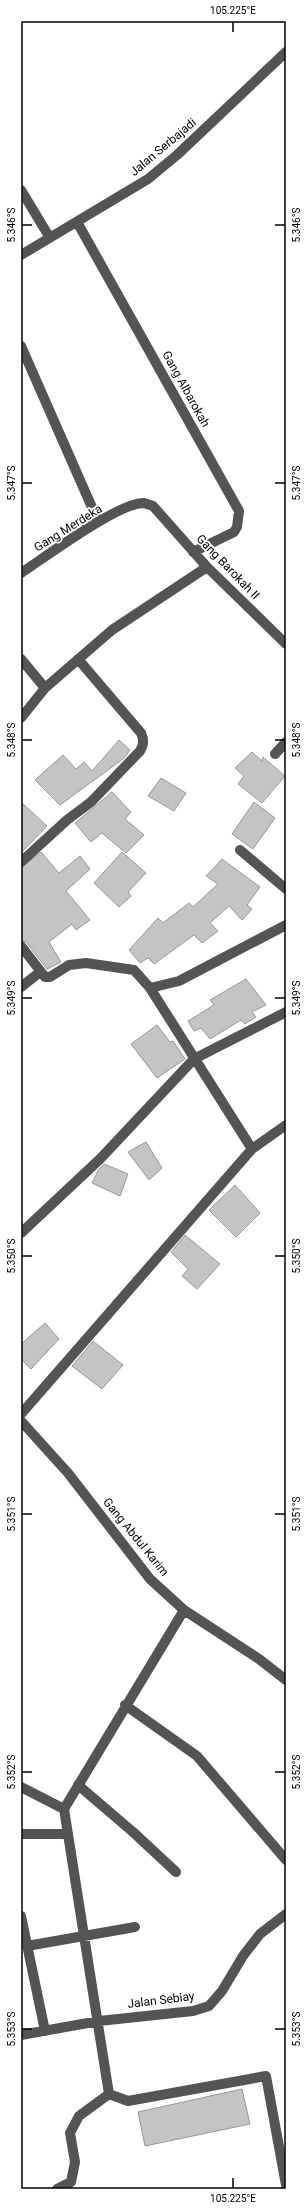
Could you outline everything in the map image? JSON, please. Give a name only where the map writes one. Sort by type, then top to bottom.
[{"type":"street","name":"Jalan Serbajadi","points":[[21,255],[148,178],[177,155],[286,52]]},
{"type":"street","points":[[21,190],[50,238]]},
{"type":"street","name":"Gang Albarokah","points":[[77,222],[239,511],[237,527],[234,532],[193,552]]},
{"type":"street","points":[[21,346],[98,521]]},
{"type":"street","name":"Gang Merdeka","points":[[21,574],[98,521],[136,505],[144,503],[153,506]]},
{"type":"street","name":"Gang Barokah II","points":[[153,506],[207,567],[286,644]]},
{"type":"street","points":[[21,718],[45,688],[112,630],[207,567]]},
{"type":"street","points":[[21,659],[45,688]]},
{"type":"street","points":[[21,862],[67,820],[91,802],[140,751],[143,746],[144,739],[141,734],[78,659]]},
{"type":"street","points":[[275,754],[286,742]]},
{"type":"street","points":[[240,850],[286,889]]},
{"type":"street","points":[[150,988],[180,981],[286,925]]},
{"type":"street","points":[[21,946],[45,977],[50,977],[69,965],[86,963],[134,970],[150,988],[252,1149]]},
{"type":"street","points":[[21,987],[40,972]]},
{"type":"street","points":[[21,1233],[100,1158],[194,1058],[286,1012]]},
{"type":"street","points":[[21,1414],[252,1149],[286,1125]]},
{"type":"street","name":"Gang Abdul Karim","points":[[21,1422],[68,1472],[150,1579],[184,1610],[258,1659],[286,1680]]},
{"type":"street","points":[[109,2094],[99,2020],[64,1809],[184,1610]]},
{"type":"street","points":[[126,1705],[197,1756],[286,1860]]},
{"type":"street","points":[[78,1785],[133,1832],[176,1872]]},
{"type":"street","points":[[21,1787],[64,1809]]},
{"type":"street","points":[[21,1834],[68,1834]]},
{"type":"street","name":"Jalan Sebiay","points":[[21,2035],[99,2020],[193,2011],[209,2006],[222,1991],[243,1956],[260,1934],[286,1914]]},
{"type":"street","points":[[21,1916],[26,1946],[45,2031]]},
{"type":"street","points":[[26,1946],[85,1937],[135,1927]]},
{"type":"street","points":[[109,2094],[128,2101],[266,2076],[282,2141],[286,2185]]},
{"type":"street","points":[[57,2189],[71,2182],[75,2162],[70,2133],[79,2116],[109,2094]]},
{"type":"building","points":[[119,740],[130,750],[123,759],[60,805],[35,780],[63,755],[76,769],[84,762],[92,771]]},
{"type":"building","points":[[252,752],[262,761],[263,757],[285,776],[262,803],[238,784],[244,776],[235,768]]},
{"type":"building","points":[[161,778],[186,793],[174,811],[148,796]]},
{"type":"building","points":[[112,792],[131,812],[125,819],[144,835],[126,853],[102,833],[91,842],[75,823]]},
{"type":"building","points":[[21,802],[47,826],[21,853]]},
{"type":"building","points":[[254,802],[275,818],[253,849],[232,834]]},
{"type":"building","points":[[41,852],[59,873],[80,856],[90,869],[66,891],[90,920],[76,930],[72,924],[49,942],[61,962],[47,969],[26,942],[21,940],[21,868]]},
{"type":"building","points":[[122,852],[146,873],[128,892],[131,896],[119,907],[94,883]]},
{"type":"building","points":[[222,859],[260,887],[247,905],[252,909],[242,920],[229,906],[210,923],[218,931],[202,943],[194,935],[154,964],[148,958],[140,963],[129,950],[158,918],[163,923],[189,903],[193,907],[218,884],[206,876]]},
{"type":"building","points":[[246,979],[266,1005],[252,1012],[256,1017],[245,1024],[241,1020],[210,1039],[201,1028],[194,1031],[188,1021],[214,1005],[210,1000]]},
{"type":"building","points":[[157,1025],[170,1042],[173,1041],[185,1059],[157,1078],[131,1044]]},
{"type":"building","points":[[146,1142],[162,1168],[149,1180],[128,1152]]},
{"type":"building","points":[[104,1164],[128,1174],[120,1196],[92,1183],[99,1169]]},
{"type":"building","points":[[235,1185],[260,1213],[236,1237],[209,1210]]},
{"type":"building","points":[[185,1235],[220,1264],[197,1289],[182,1276],[188,1269],[171,1252]]},
{"type":"building","points":[[45,1323],[59,1339],[31,1369],[21,1359],[21,1344]]},
{"type":"building","points":[[93,1341],[123,1365],[102,1389],[72,1366]]},
{"type":"building","points":[[242,2089],[250,2124],[145,2146],[138,2112]]}]
